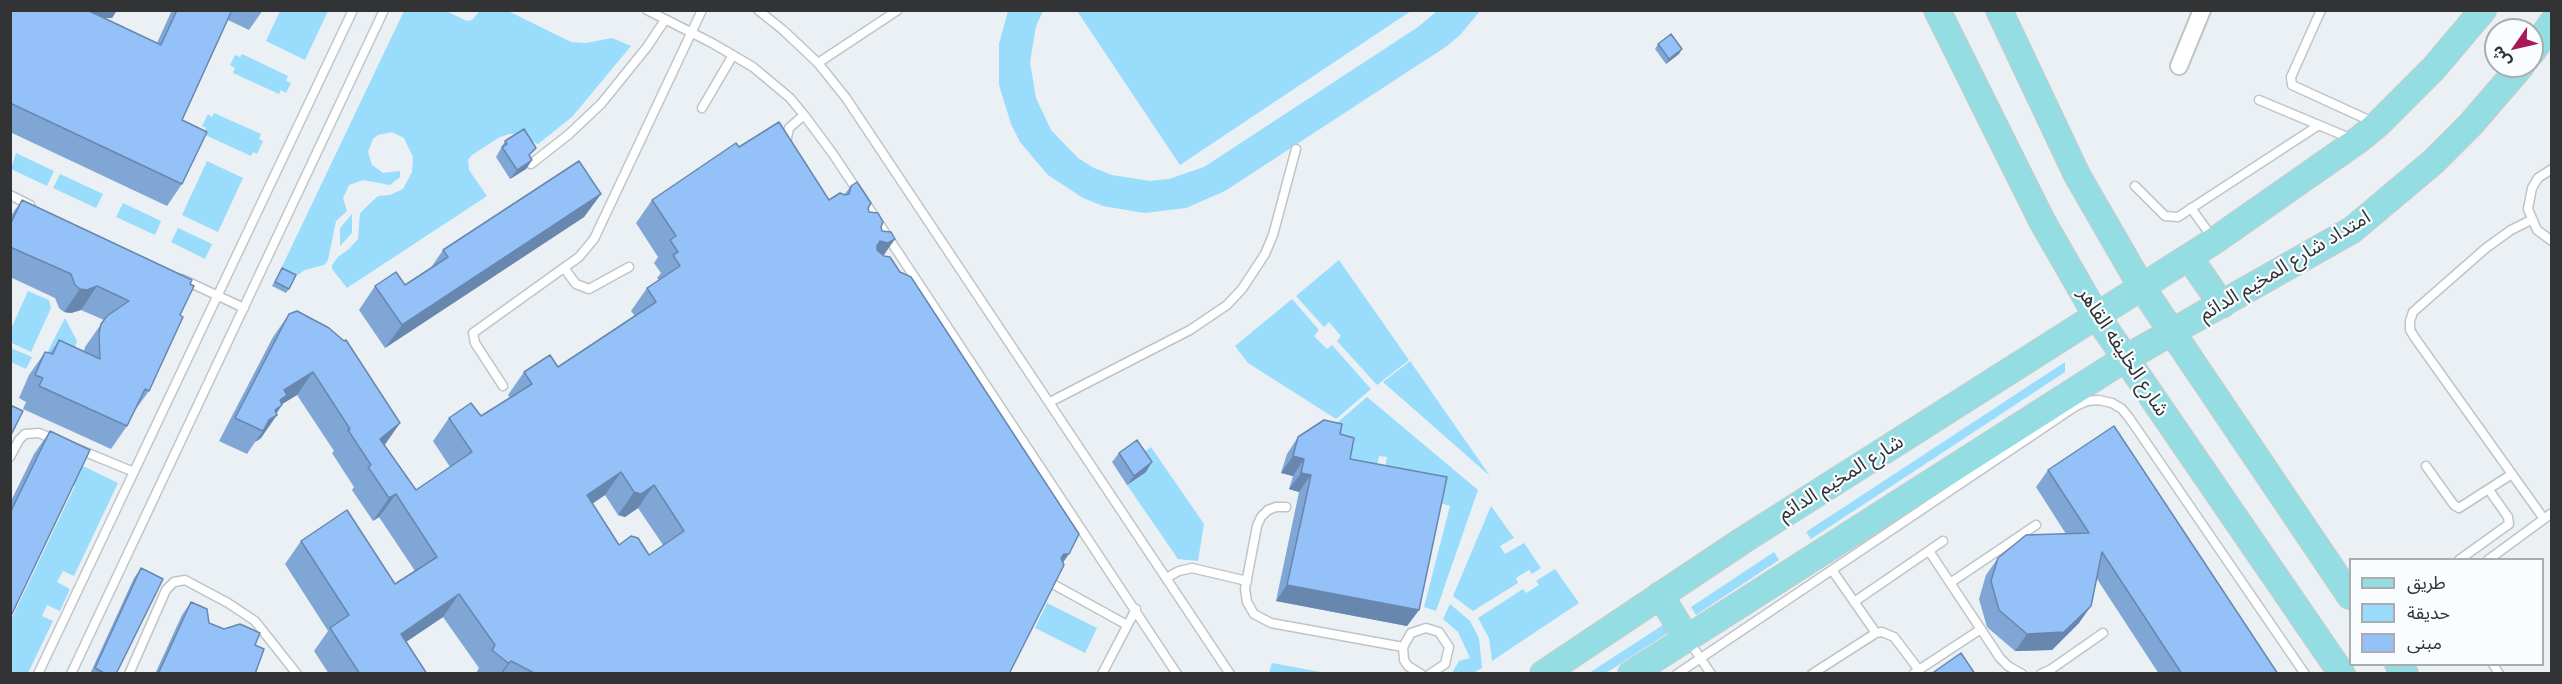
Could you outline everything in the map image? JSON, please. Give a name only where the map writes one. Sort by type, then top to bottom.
[{"type":"main road","name":"شارع الخليفه القاهر","points":[[1937,10],[2042,220],[2096,315],[2342,674]]},
{"type":"main road","points":[[2141,286],[2214,241],[2378,124],[2434,68],[2477,12]]},
{"type":"main road","points":[[2007,17],[2077,175],[2141,286],[2349,595]]},
{"type":"main road","name":"امتداد شارع المخيم الدائم","points":[[2171,332],[2352,230],[2394,197],[2471,124],[2511,78]]},
{"type":"main road","points":[[2189,256],[2222,305]]},
{"type":"main road","name":"شارع المخيم الدائم","points":[[1544,674],[1742,541],[2141,286]]},
{"type":"main road","points":[[1632,674],[1686,637],[2126,358],[2171,332]]},
{"type":"main road","points":[[1660,595],[1686,637]]},
{"type":"street","points":[[2179,66],[2202,10]]},
{"type":"lane","points":[[38,674],[353,10]]},
{"type":"lane","points":[[71,674],[384,10]]},
{"type":"lane","points":[[647,10],[733,55],[772,81],[804,115],[876,220],[897,260],[1136,609],[1177,674]]},
{"type":"lane","points":[[503,387],[475,344],[473,333],[579,257],[594,239],[702,10]]},
{"type":"lane","points":[[758,10],[818,63],[874,138],[1230,674]]},
{"type":"lane","points":[[818,63],[898,10]]},
{"type":"lane","points":[[2321,10],[2291,77],[2292,86],[2378,124]]},
{"type":"lane","points":[[531,164],[568,135],[601,104],[647,47],[665,20]]},
{"type":"lane","points":[[702,108],[733,55]]},
{"type":"lane","points":[[2259,100],[2357,141]]},
{"type":"lane","points":[[789,153],[786,140],[787,131],[804,115]]},
{"type":"lane","points":[[2135,186],[2165,216],[2178,217],[2319,124]]},
{"type":"lane","points":[[1050,402],[1190,330],[1227,305],[1242,289],[1265,254],[1273,235],[1296,149]]},
{"type":"lane","points":[[2552,169],[2538,178],[2528,198],[2531,220],[2537,230],[2552,241]]},
{"type":"lane","points":[[10,195],[41,210]]},
{"type":"lane","points":[[2191,208],[2214,241]]},
{"type":"lane","points":[[867,226],[876,220]]},
{"type":"lane","points":[[2531,220],[2511,230],[2486,248],[2419,306],[2413,312],[2410,330],[2544,519]]},
{"type":"lane","points":[[880,245],[888,239]]},
{"type":"lane","points":[[564,268],[576,284],[589,289],[628,267]]},
{"type":"lane","points":[[175,276],[244,308]]},
{"type":"lane","points":[[1677,674],[2076,406],[2087,401],[2099,400],[2112,403],[2122,409],[2305,674]]},
{"type":"lane","points":[[10,458],[19,440],[30,433],[39,433],[60,442]]},
{"type":"lane","points":[[71,446],[134,472]]},
{"type":"lane","points":[[2426,466],[2456,507],[2463,508],[2512,474]]},
{"type":"lane","points":[[2463,558],[2509,524],[2508,518],[2489,490]]},
{"type":"lane","points":[[1286,507],[1268,510],[1261,517],[1257,526],[1247,581],[1247,603],[1254,614],[1265,621],[1403,646]]},
{"type":"lane","points":[[2491,558],[2552,513]]},
{"type":"lane","points":[[1950,582],[2036,525]]},
{"type":"lane","points":[[1854,602],[1943,542]]},
{"type":"lane","points":[[1929,551],[2008,666],[2022,674]]},
{"type":"lane","points":[[1166,578],[1191,568],[1247,581]]},
{"type":"lane","points":[[1832,570],[1876,633]]},
{"type":"lane","points":[[129,674],[166,590],[174,582],[185,580],[228,603],[255,621],[297,674]]},
{"type":"lane","points":[[1050,583],[1127,625]]},
{"type":"lane","points":[[1102,674],[1136,609]]},
{"type":"lane","points":[[1421,674],[1408,666],[1404,660],[1403,646],[1407,637],[1415,630],[1426,628],[1439,632],[1449,647],[1445,664],[1436,672]]},
{"type":"lane","points":[[1812,674],[1876,633],[1894,637],[1916,672],[1981,629]]},
{"type":"lane","points":[[2041,674],[2103,633]]},
{"type":"lane","points":[[1686,637],[1711,674]]},
{"type":"green space","points":[[280,11],[328,11],[305,60],[266,41]]},
{"type":"green space","points":[[404,11],[446,11],[467,21],[472,20],[480,11],[508,11],[571,42],[586,43],[612,38],[631,46],[572,117],[538,144],[518,134],[510,134],[500,137],[472,155],[468,160],[469,170],[487,196],[347,288],[332,269],[332,265],[358,239],[360,213],[378,196],[390,195],[403,189],[412,172],[413,157],[404,138],[392,132],[378,135],[373,139],[368,152],[372,165],[383,173],[400,171],[400,177],[390,185],[363,180],[349,185],[343,198],[347,211],[336,221],[328,260],[324,265],[305,270],[292,279],[279,273]]},
{"type":"green space","points":[[1008,11],[1043,11],[1036,26],[1030,62],[1036,98],[1051,130],[1078,158],[1094,168],[1112,175],[1150,181],[1169,179],[1204,167],[1418,27],[1437,11],[1480,11],[1460,35],[1447,46],[1225,191],[1186,208],[1144,213],[1103,206],[1083,198],[1048,175],[1020,142],[1011,124],[999,85],[999,44]]},
{"type":"green space","points":[[1077,11],[1411,11],[1180,165]]},
{"type":"green space","points":[[242,54],[288,76],[286,81],[291,83],[286,93],[281,90],[279,94],[233,73],[235,68],[230,65],[235,55],[240,57]]},
{"type":"green space","points":[[214,113],[261,134],[259,139],[263,141],[257,154],[253,152],[251,156],[203,134],[206,128],[202,126],[208,114],[212,117]]},
{"type":"green space","points":[[16,153],[54,171],[47,186],[11,169]]},
{"type":"green space","points":[[207,161],[243,178],[218,232],[182,215]]},
{"type":"green space","points":[[60,174],[103,194],[96,208],[53,188]]},
{"type":"green space","points":[[123,203],[161,221],[155,235],[116,217]]},
{"type":"green space","points":[[352,214],[352,233],[340,246],[340,228]]},
{"type":"green space","points":[[178,228],[212,244],[205,259],[171,242]]},
{"type":"green space","points":[[1339,260],[1409,360],[1377,385],[1337,341],[1341,336],[1329,322],[1324,327],[1296,296]]},
{"type":"green space","points":[[28,291],[49,300],[51,308],[31,352],[10,342],[11,329]]},
{"type":"green space","points":[[1292,299],[1319,330],[1314,336],[1327,349],[1332,345],[1371,389],[1336,419],[1248,363],[1235,346]]},
{"type":"green space","points":[[65,318],[77,341],[75,347],[46,355]]},
{"type":"green space","points":[[11,348],[32,357],[26,369],[11,362]]},
{"type":"green space","points":[[1410,361],[1490,476],[1383,382]]},
{"type":"green space","points":[[2065,362],[2065,372],[1811,539],[1806,532]]},
{"type":"green space","points":[[1367,397],[1478,490],[1436,611],[1424,607],[1450,506],[1382,483],[1387,457],[1379,456],[1374,482],[1338,475],[1338,422]]},
{"type":"green space","points":[[1151,447],[1204,524],[1198,561],[1178,559],[1127,485],[1145,472],[1136,458]]},
{"type":"green space","points":[[79,464],[118,483],[74,576],[63,571],[57,582],[70,589],[60,611],[47,605],[42,616],[53,621],[28,673],[11,673],[10,622],[75,486],[69,483]]},
{"type":"green space","points":[[1491,506],[1514,538],[1500,546],[1505,554],[1524,543],[1541,568],[1532,574],[1529,570],[1516,578],[1518,583],[1473,611],[1453,596]]},
{"type":"green space","points":[[1774,552],[1779,560],[1696,615],[1691,607]]},
{"type":"green space","points":[[1555,569],[1579,603],[1492,661],[1489,638],[1478,618],[1523,589],[1526,593],[1539,585],[1536,581]]},
{"type":"green space","points":[[1047,603],[1097,628],[1085,653],[1035,628]]},
{"type":"green space","points":[[1450,604],[1470,621],[1479,638],[1482,668],[1473,673],[1452,673],[1459,661],[1470,658],[1458,632],[1443,619]]},
{"type":"green space","points":[[1663,625],[1668,633],[1606,673],[1589,673]]},
{"type":"green space","points":[[1272,663],[1326,673],[1269,673]]},
{"type":"building","points":[[10,10],[87,10],[161,45],[177,10],[232,10],[182,120],[207,132],[182,184],[10,103]]},
{"type":"building","points":[[1671,34],[1682,49],[1669,59],[1658,44]]},
{"type":"building","points":[[779,122],[829,200],[840,193],[849,194],[851,186],[857,182],[871,203],[868,208],[869,212],[878,213],[883,222],[882,231],[891,232],[895,239],[888,243],[880,241],[877,250],[884,256],[890,257],[900,272],[911,277],[1079,534],[1069,554],[1064,554],[1061,558],[1064,565],[1009,674],[536,674],[511,661],[508,663],[492,650],[495,645],[459,594],[401,634],[427,674],[360,674],[330,628],[349,615],[301,541],[347,510],[395,584],[437,557],[396,494],[389,498],[368,467],[371,465],[313,372],[284,390],[287,395],[280,400],[282,405],[275,410],[277,415],[269,420],[263,431],[235,418],[289,314],[297,311],[329,328],[344,341],[346,340],[400,423],[380,439],[416,490],[472,452],[449,418],[471,403],[481,416],[532,384],[524,372],[550,355],[558,367],[656,302],[647,288],[680,266],[673,255],[678,252],[670,240],[676,236],[652,200],[736,143],[739,147]],"holes":[[[621,472],[634,492],[641,494],[654,485],[684,531],[649,555],[638,538],[631,536],[619,545],[587,495]]]},
{"type":"building","points":[[524,129],[536,148],[529,155],[532,160],[517,170],[502,147],[507,144],[505,141]]},
{"type":"building","points":[[579,161],[601,194],[402,325],[375,286],[396,272],[405,285],[448,257],[443,250]]},
{"type":"building","points":[[22,200],[192,280],[190,284],[194,286],[180,315],[183,317],[149,391],[145,389],[127,426],[39,386],[43,378],[35,375],[45,352],[53,354],[59,340],[100,359],[101,324],[107,316],[129,301],[97,286],[87,290],[80,289],[75,285],[71,274],[10,247],[10,225]]},
{"type":"building","points":[[282,268],[296,275],[289,289],[275,282]]},
{"type":"building","points":[[10,405],[23,411],[10,437]]},
{"type":"building","points":[[1324,420],[1342,424],[1340,434],[1354,438],[1350,459],[1447,477],[1419,610],[1287,585],[1311,475],[1301,473],[1304,459],[1293,456],[1298,437]]},
{"type":"building","points":[[2114,426],[2278,674],[2182,674],[2102,552],[2091,606],[2064,632],[2027,634],[1999,610],[1991,581],[1998,558],[2026,535],[2089,533],[2048,470]]},
{"type":"building","points":[[50,431],[90,450],[10,618],[10,513]]},
{"type":"building","points":[[1137,440],[1152,462],[1134,476],[1119,453]]},
{"type":"building","points":[[141,568],[163,579],[116,674],[106,674],[95,668]]},
{"type":"building","points":[[191,602],[207,609],[209,623],[224,629],[240,624],[260,633],[255,645],[264,649],[255,674],[158,674]]},
{"type":"building","points":[[1961,653],[1975,674],[1931,674]]}]
